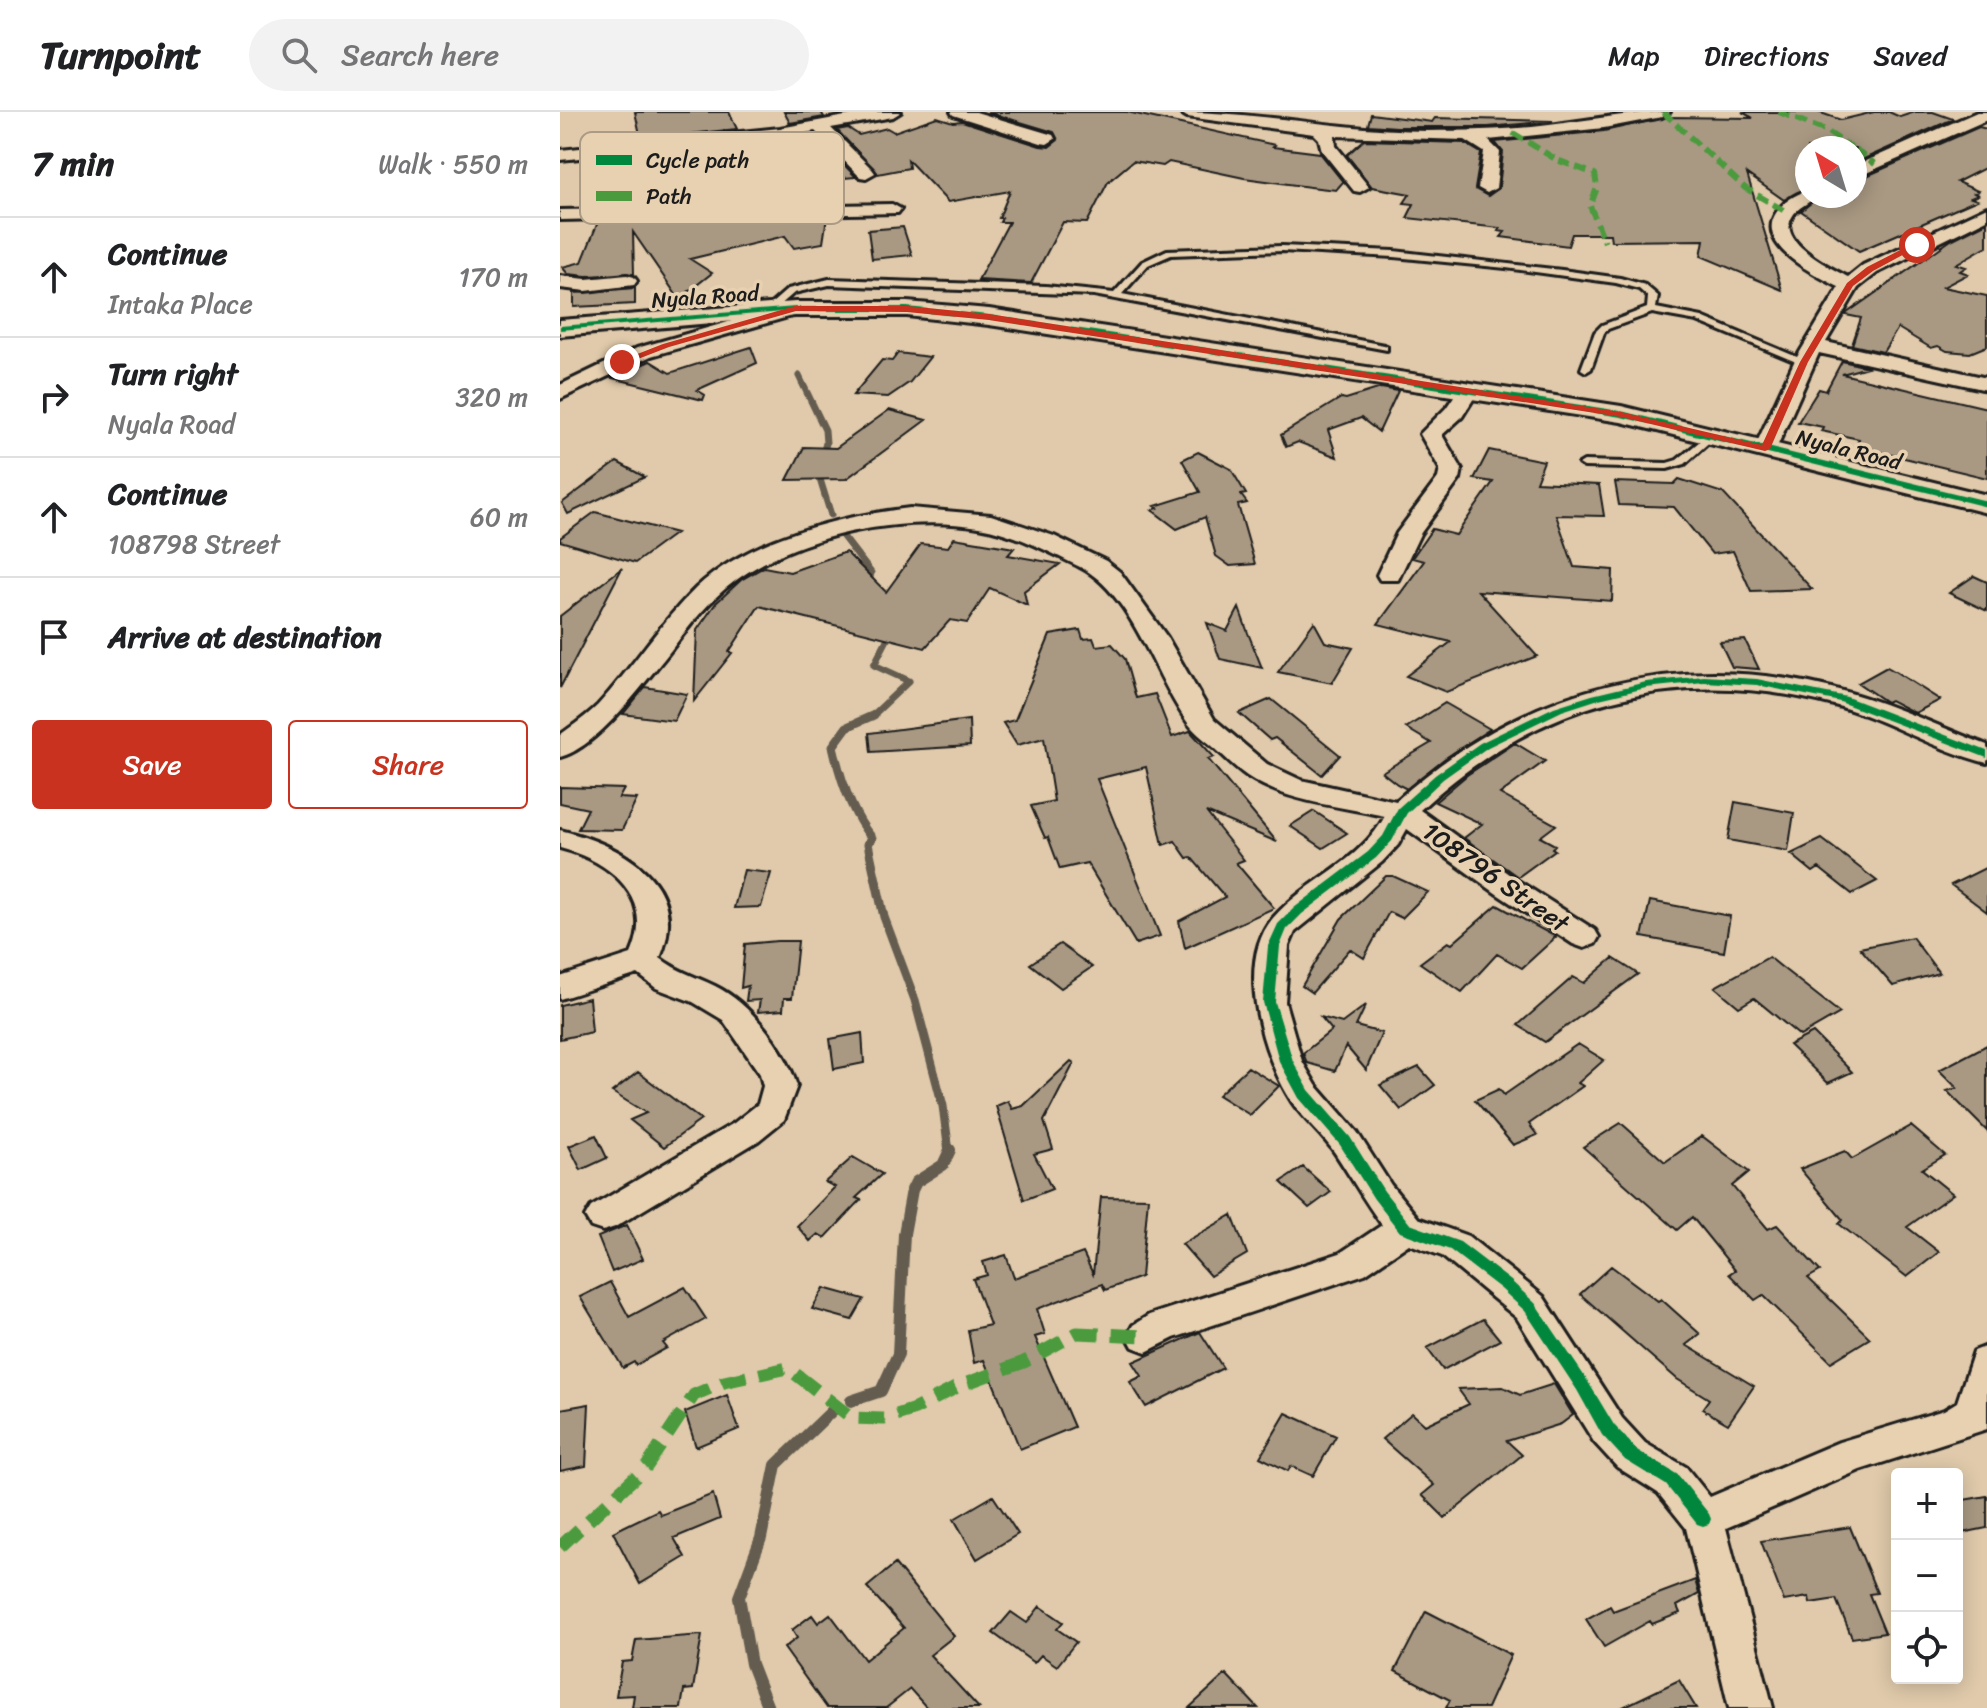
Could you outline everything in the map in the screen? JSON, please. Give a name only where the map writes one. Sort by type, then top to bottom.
[{"type":"street","points":[[774,132],[820,127],[893,112]]},
{"type":"street","points":[[959,112],[1047,139]]},
{"type":"street","points":[[1187,112],[1284,128],[1470,136],[1592,126],[1662,112]]},
{"type":"street","points":[[1867,167],[1975,115]]},
{"type":"street","points":[[820,127],[825,132]]},
{"type":"street","points":[[1317,129],[1327,137],[1331,152],[1360,187]]},
{"type":"street","points":[[1470,136],[1492,152],[1487,188]]},
{"type":"street","points":[[844,151],[866,173]]},
{"type":"street","points":[[560,155],[580,153]]},
{"type":"street","points":[[1795,204],[1785,211],[1780,230],[1784,241],[1798,256],[1850,285]]},
{"type":"street","points":[[844,210],[892,209]]},
{"type":"street","points":[[1765,449],[1809,354],[1850,285],[1870,269],[1987,212]]},
{"type":"street","points":[[560,234],[566,215]]},
{"type":"street","points":[[560,282],[586,285],[627,281]]},
{"type":"street","points":[[560,393],[644,352],[795,309]]},
{"type":"street","name":"Nyala Road","points":[[560,328],[795,309],[907,309],[989,317],[1621,414],[1987,504]]},
{"type":"street","points":[[1809,354],[1987,384]]},
{"type":"street","points":[[1389,575],[1409,533],[1449,479],[1451,469],[1431,434],[1454,412],[1468,390]]},
{"type":"street","name":"108796 Street","points":[[560,749],[605,713],[706,592],[758,556],[832,529],[881,519],[948,516],[983,520],[1046,541],[1097,566],[1111,577],[1154,637],[1203,724],[1257,770],[1293,787],[1402,811],[1507,887],[1584,937]]},
{"type":"street","points":[[1751,1708],[1732,1636],[1720,1568],[1703,1519],[1672,1480],[1631,1455],[1608,1430],[1530,1307],[1455,1246],[1405,1228],[1379,1195],[1345,1141],[1304,1094],[1286,1061],[1269,1002],[1274,946],[1282,927],[1298,911],[1372,855],[1388,838],[1402,811],[1439,777],[1484,745],[1558,709],[1646,685],[1704,679],[1757,682],[1843,699],[1987,755]]},
{"type":"street","points":[[560,839],[605,852],[628,869],[653,909],[655,926],[653,944],[643,961],[560,988]]},
{"type":"street","points":[[603,1217],[746,1132],[772,1111],[780,1086],[776,1071],[734,1012],[704,994],[667,980],[643,961]]},
{"type":"street","points":[[1146,1336],[1162,1326],[1352,1264],[1405,1228]]},
{"type":"street","points":[[1703,1519],[1853,1454],[1954,1424],[1980,1412],[1987,1362]]},
{"type":"lane","points":[[1116,296],[1130,275],[1147,260],[1170,252],[1320,252],[1396,254],[1617,280],[1648,291],[1653,296],[1651,310]]},
{"type":"lane","points":[[768,311],[791,291],[829,282],[1094,292],[1384,348]]},
{"type":"lane","points":[[1586,369],[1596,341],[1605,327],[1651,310],[1710,322],[1809,354]]},
{"type":"lane","points":[[1584,464],[1667,466],[1681,462],[1711,435]]},
{"type":"building","points":[[635,112],[729,112],[737,129],[708,132],[639,132]]},
{"type":"building","points":[[784,112],[821,112],[824,117],[790,123]]},
{"type":"building","points":[[987,112],[1127,112],[1275,145],[1273,147],[1320,153],[1343,182],[1336,190],[1244,178],[1169,162],[1163,166],[1133,161],[1108,182],[1087,223],[1063,222],[1031,283],[978,280],[1009,222],[1000,222],[1002,218],[999,218],[1010,191],[948,202],[908,160],[909,168],[878,174],[844,138],[844,132],[837,130],[848,128],[859,135],[887,128],[894,132],[937,117],[953,122],[962,121],[1049,147],[1058,140],[1054,132]]},
{"type":"building","points":[[1742,112],[1818,112],[1841,120],[1874,112],[1889,112],[1900,117],[1915,112],[1933,112],[1953,119],[1867,158],[1867,136],[1795,136],[1795,194],[1784,200],[1747,174],[1782,290],[1701,256],[1704,240],[1611,241],[1610,234],[1572,234],[1568,246],[1501,237],[1505,232],[1498,231],[1500,228],[1407,218],[1414,204],[1404,203],[1410,194],[1372,187],[1347,155],[1364,140],[1464,143],[1481,153],[1475,189],[1488,196],[1499,188],[1503,152],[1495,142],[1604,131],[1668,117],[1753,118]]},
{"type":"building","points":[[1371,114],[1432,122],[1435,118],[1553,121],[1488,127],[1397,127],[1368,125]]},
{"type":"building","points":[[1979,127],[1987,129],[1987,167],[1957,182],[1978,191],[1974,193],[1978,195],[1971,198],[1977,200],[1859,251],[1801,211],[1805,208],[1867,208],[1867,176]]},
{"type":"building","points":[[844,165],[856,177],[844,178]]},
{"type":"building","points":[[1987,222],[1987,246],[1956,264],[1966,267],[1960,271],[1968,274],[1943,287],[1987,296],[1987,346],[1970,353],[1947,351],[1938,346],[1931,348],[1898,328],[1883,352],[1852,345],[1861,318],[1847,313],[1951,240]]},
{"type":"building","points":[[597,224],[826,224],[823,243],[794,248],[785,236],[690,259],[712,273],[679,299],[633,232],[634,274],[586,276],[568,274],[562,267],[582,262]]},
{"type":"building","points":[[903,227],[912,255],[872,259],[868,230]]},
{"type":"building","points":[[635,288],[635,304],[574,307],[574,293]]},
{"type":"building","points":[[751,347],[757,363],[697,390],[705,395],[703,400],[612,378],[650,361],[670,373]]},
{"type":"building","points":[[898,353],[930,357],[910,382],[888,397],[853,395],[882,360],[892,361]]},
{"type":"building","points":[[1842,361],[1867,367],[1842,374],[1987,408],[1987,478],[1867,449],[1869,447],[1857,444],[1859,439],[1821,431],[1823,427],[1798,422],[1819,389],[1826,391]]},
{"type":"building","points":[[1381,388],[1398,391],[1379,432],[1361,418],[1328,430],[1337,457],[1298,442],[1286,447],[1281,435],[1341,398]]},
{"type":"building","points":[[889,410],[926,420],[846,479],[787,480],[804,447],[836,448]]},
{"type":"building","points":[[1489,450],[1544,461],[1536,482],[1599,485],[1604,516],[1556,515],[1574,567],[1613,570],[1612,601],[1478,591],[1537,656],[1446,692],[1406,676],[1451,642],[1378,624],[1424,561],[1412,558],[1432,529],[1456,535],[1493,482],[1474,479]]},
{"type":"building","points":[[1198,452],[1231,469],[1246,494],[1241,495],[1247,503],[1238,505],[1255,564],[1230,566],[1216,556],[1205,517],[1177,529],[1152,510],[1158,508],[1155,506],[1200,492],[1182,460]]},
{"type":"building","points":[[617,462],[645,477],[568,514],[562,503]]},
{"type":"building","points":[[1679,479],[1723,493],[1812,589],[1751,591],[1733,551],[1712,554],[1674,507],[1619,505],[1615,482],[1674,484]]},
{"type":"building","points":[[595,512],[676,533],[635,563],[560,541]]},
{"type":"building","points":[[954,538],[1014,548],[1008,555],[1060,564],[1024,591],[1027,605],[990,588],[967,623],[950,620],[925,648],[759,606],[729,652],[732,653],[694,701],[697,630],[716,603],[741,580],[764,567],[790,572],[846,552],[886,592],[921,544],[948,547]]},
{"type":"building","points":[[622,568],[560,688],[560,616]]},
{"type":"building","points":[[1974,576],[1987,582],[1987,611],[1949,593]]},
{"type":"building","points":[[1239,608],[1262,668],[1220,659],[1207,623],[1227,631]]},
{"type":"building","points":[[1314,622],[1325,642],[1353,648],[1332,683],[1278,672]]},
{"type":"building","points":[[1080,630],[1083,639],[1093,638],[1096,646],[1112,644],[1125,659],[1136,698],[1155,694],[1172,737],[1190,731],[1214,757],[1208,759],[1277,842],[1206,812],[1244,860],[1236,863],[1274,908],[1185,948],[1179,921],[1225,897],[1175,841],[1163,845],[1146,767],[1097,779],[1160,936],[1136,944],[1087,863],[1060,869],[1048,837],[1045,838],[1031,806],[1054,801],[1044,738],[1017,745],[1003,723],[1015,720],[1050,635]]},
{"type":"building","points":[[1745,640],[1759,669],[1732,667],[1720,642]]},
{"type":"building","points":[[1887,667],[1940,700],[1915,713],[1890,700],[1886,702],[1858,683]]},
{"type":"building","points":[[645,687],[687,694],[674,721],[623,714]]},
{"type":"building","points":[[1271,699],[1340,755],[1322,775],[1275,738],[1270,740],[1239,713]]},
{"type":"building","points":[[1445,703],[1490,729],[1444,759],[1407,789],[1397,784],[1382,772],[1431,743],[1406,728]]},
{"type":"building","points":[[969,720],[970,746],[871,752],[869,733]]},
{"type":"building","points":[[1515,743],[1545,761],[1500,794],[1556,825],[1540,837],[1555,845],[1552,848],[1555,850],[1518,877],[1464,838],[1482,824],[1435,802],[1467,775]]},
{"type":"building","points":[[560,787],[624,789],[619,798],[637,799],[622,830],[578,829],[588,809],[560,803]]},
{"type":"building","points":[[1735,802],[1794,813],[1788,851],[1728,840]]},
{"type":"building","points":[[1314,811],[1347,833],[1323,848],[1290,826]]},
{"type":"building","points":[[1822,839],[1877,881],[1852,894],[1819,868],[1813,872],[1791,854]]},
{"type":"building","points":[[1987,867],[1987,912],[1951,885]]},
{"type":"building","points":[[744,870],[771,873],[761,907],[734,908]]},
{"type":"building","points":[[1386,876],[1393,876],[1428,892],[1402,918],[1389,912],[1364,958],[1350,949],[1312,993],[1302,986],[1341,919]]},
{"type":"building","points":[[1650,901],[1730,916],[1724,952],[1642,937]]},
{"type":"building","points":[[1497,905],[1556,937],[1522,968],[1497,954],[1462,992],[1420,963],[1448,942],[1452,944]]},
{"type":"building","points":[[1912,937],[1939,973],[1893,986],[1860,948]]},
{"type":"building","points":[[798,941],[792,998],[784,998],[783,1010],[758,1012],[760,1000],[746,1001],[748,986],[741,988],[745,944]]},
{"type":"building","points":[[1060,944],[1092,967],[1061,988],[1030,964]]},
{"type":"building","points":[[1769,957],[1840,1013],[1800,1036],[1754,998],[1739,1007],[1715,987]]},
{"type":"building","points":[[1613,958],[1638,974],[1545,1042],[1518,1025],[1573,977],[1584,983]]},
{"type":"building","points":[[589,998],[592,1032],[560,1039],[560,1005]]},
{"type":"building","points":[[1366,1005],[1356,1026],[1382,1033],[1366,1070],[1346,1046],[1335,1071],[1307,1063],[1303,1053],[1332,1030],[1321,1017],[1342,1023]]},
{"type":"building","points":[[862,1033],[864,1063],[834,1069],[830,1039]]},
{"type":"building","points":[[1813,1033],[1852,1072],[1828,1083],[1789,1045]]},
{"type":"building","points":[[1578,1044],[1604,1060],[1578,1083],[1583,1086],[1529,1124],[1537,1135],[1513,1145],[1475,1100],[1499,1089],[1504,1095]]},
{"type":"building","points":[[1987,1045],[1987,1131],[1947,1091],[1957,1088],[1939,1070]]},
{"type":"building","points":[[1071,1061],[1074,1063],[1044,1121],[1053,1149],[1034,1154],[1052,1189],[1024,1200],[996,1106],[1008,1101],[1012,1109],[1023,1106]]},
{"type":"building","points":[[1248,1067],[1279,1086],[1250,1115],[1218,1095]]},
{"type":"building","points":[[1419,1067],[1435,1085],[1401,1110],[1380,1085]]},
{"type":"building","points":[[638,1072],[701,1120],[664,1147],[630,1120],[646,1113],[612,1092]]},
{"type":"building","points":[[1621,1123],[1665,1162],[1702,1136],[1749,1172],[1732,1186],[1768,1229],[1777,1225],[1820,1271],[1808,1278],[1870,1338],[1831,1362],[1763,1295],[1755,1300],[1729,1274],[1735,1270],[1692,1217],[1677,1230],[1583,1147]]},
{"type":"building","points":[[1911,1126],[1945,1155],[1922,1169],[1953,1194],[1907,1227],[1939,1252],[1907,1277],[1839,1224],[1843,1220],[1800,1169],[1845,1151],[1852,1159]]},
{"type":"building","points":[[596,1135],[607,1158],[581,1170],[569,1146]]},
{"type":"building","points":[[853,1157],[882,1174],[856,1198],[861,1200],[825,1238],[818,1234],[810,1241],[797,1226],[835,1187],[825,1182]]},
{"type":"building","points":[[1303,1167],[1331,1192],[1309,1208],[1281,1182]]},
{"type":"building","points":[[1101,1197],[1148,1198],[1141,1277],[1105,1290],[1102,1284],[1037,1309],[1045,1334],[1035,1337],[1074,1427],[1020,1449],[984,1360],[974,1363],[968,1330],[990,1325],[973,1279],[987,1275],[983,1262],[1006,1255],[1014,1278],[1083,1253],[1093,1274]]},
{"type":"building","points":[[1232,1215],[1247,1254],[1210,1276],[1182,1244]]},
{"type":"building","points":[[627,1225],[643,1259],[612,1272],[598,1237]]},
{"type":"building","points":[[1611,1266],[1658,1301],[1661,1299],[1700,1334],[1686,1345],[1754,1386],[1728,1424],[1702,1409],[1709,1399],[1677,1379],[1580,1294]]},
{"type":"building","points":[[610,1282],[629,1317],[685,1287],[706,1319],[663,1343],[667,1348],[636,1365],[634,1362],[623,1368],[580,1297]]},
{"type":"building","points":[[824,1288],[864,1299],[852,1320],[812,1309]]},
{"type":"building","points":[[1483,1319],[1500,1340],[1443,1370],[1427,1348]]},
{"type":"building","points":[[1200,1332],[1223,1368],[1146,1407],[1130,1382],[1142,1376],[1133,1362]]},
{"type":"building","points":[[1554,1384],[1573,1415],[1561,1424],[1507,1441],[1522,1455],[1445,1518],[1422,1495],[1434,1485],[1382,1439],[1412,1413],[1425,1425],[1469,1404],[1458,1389],[1503,1387],[1520,1395]]},
{"type":"building","points":[[727,1395],[739,1429],[696,1447],[685,1412]]},
{"type":"building","points":[[589,1404],[586,1466],[560,1471],[560,1409]]},
{"type":"building","points":[[1286,1413],[1336,1436],[1313,1476],[1291,1466],[1288,1471],[1260,1457]]},
{"type":"building","points":[[713,1494],[720,1519],[674,1538],[685,1557],[640,1584],[613,1532],[658,1510],[661,1515]]},
{"type":"building","points":[[993,1496],[1018,1534],[977,1559],[954,1519]]},
{"type":"building","points":[[1987,1496],[1987,1528],[1963,1533],[1963,1500]]},
{"type":"building","points":[[1850,1527],[1877,1593],[1869,1594],[1885,1633],[1852,1638],[1836,1599],[1810,1603],[1809,1597],[1784,1601],[1761,1541]]},
{"type":"building","points":[[895,1564],[954,1636],[930,1655],[979,1708],[927,1708],[910,1689],[886,1708],[827,1708],[784,1648],[797,1638],[792,1630],[812,1615],[818,1623],[830,1614],[865,1660],[904,1628],[867,1587]]},
{"type":"building","points":[[1695,1580],[1699,1594],[1677,1606],[1680,1613],[1652,1624],[1650,1621],[1604,1647],[1586,1619],[1610,1606],[1613,1611]]},
{"type":"building","points":[[1040,1606],[1063,1622],[1057,1629],[1076,1642],[1057,1666],[1041,1655],[1034,1663],[993,1633],[1011,1612],[1027,1623]]},
{"type":"building","points":[[1426,1611],[1511,1655],[1487,1708],[1446,1708],[1450,1700],[1395,1671]]},
{"type":"building","points":[[702,1635],[693,1689],[684,1690],[681,1708],[632,1708],[634,1695],[616,1696],[622,1662],[632,1661],[636,1640]]},
{"type":"building","points":[[1226,1674],[1258,1708],[1189,1708]]},
{"type":"building","points":[[1679,1680],[1696,1708],[1621,1708]]},
{"type":"waterway","points":[[799,376],[825,430],[826,443],[818,473],[831,515]]},
{"type":"waterway","points":[[841,534],[871,573],[868,587]]},
{"type":"waterway","points":[[872,716],[909,681],[874,665],[893,628]]},
{"type":"waterway","points":[[872,716],[847,727],[833,746],[852,807],[872,838],[868,844],[884,917],[915,1000],[943,1106],[949,1152]]},
{"type":"waterway","points":[[851,1401],[881,1391],[898,1354],[904,1234],[912,1190],[916,1182],[943,1165],[950,1150]]},
{"type":"waterway","points":[[768,1708],[751,1664],[739,1597],[761,1538],[776,1465],[835,1408]]},
{"type":"marked path","points":[[1663,112],[1745,188],[1785,211]]},
{"type":"marked path","points":[[1779,112],[1834,136]]},
{"type":"marked path","points":[[1513,133],[1557,160],[1595,174],[1597,188],[1590,206],[1605,242]]},
{"type":"marked path","points":[[1867,158],[1875,164]]},
{"type":"marked path","points":[[560,1547],[636,1479],[658,1453],[688,1401],[711,1386],[788,1368],[852,1418],[884,1419],[915,1409],[959,1386],[1024,1362],[1077,1333],[1146,1336]]},
{"type":"cycle path","points":[[560,328],[795,309],[907,309],[989,317],[1621,414],[1987,504]]},
{"type":"cycle path","points":[[1703,1519],[1672,1480],[1631,1455],[1608,1430],[1530,1307],[1455,1246],[1405,1228],[1379,1195],[1345,1141],[1304,1094],[1286,1061],[1269,1002],[1274,946],[1282,927],[1298,911],[1372,855],[1388,838],[1402,811],[1439,777],[1484,745],[1558,709],[1596,697],[1646,685],[1704,679],[1757,682],[1843,699],[1987,755]]},
{"type":"route","points":[[622,362],[666,345],[795,309],[907,309],[989,317],[1621,414],[1765,449],[1804,362],[1850,285],[1870,269],[1917,245]]}]
